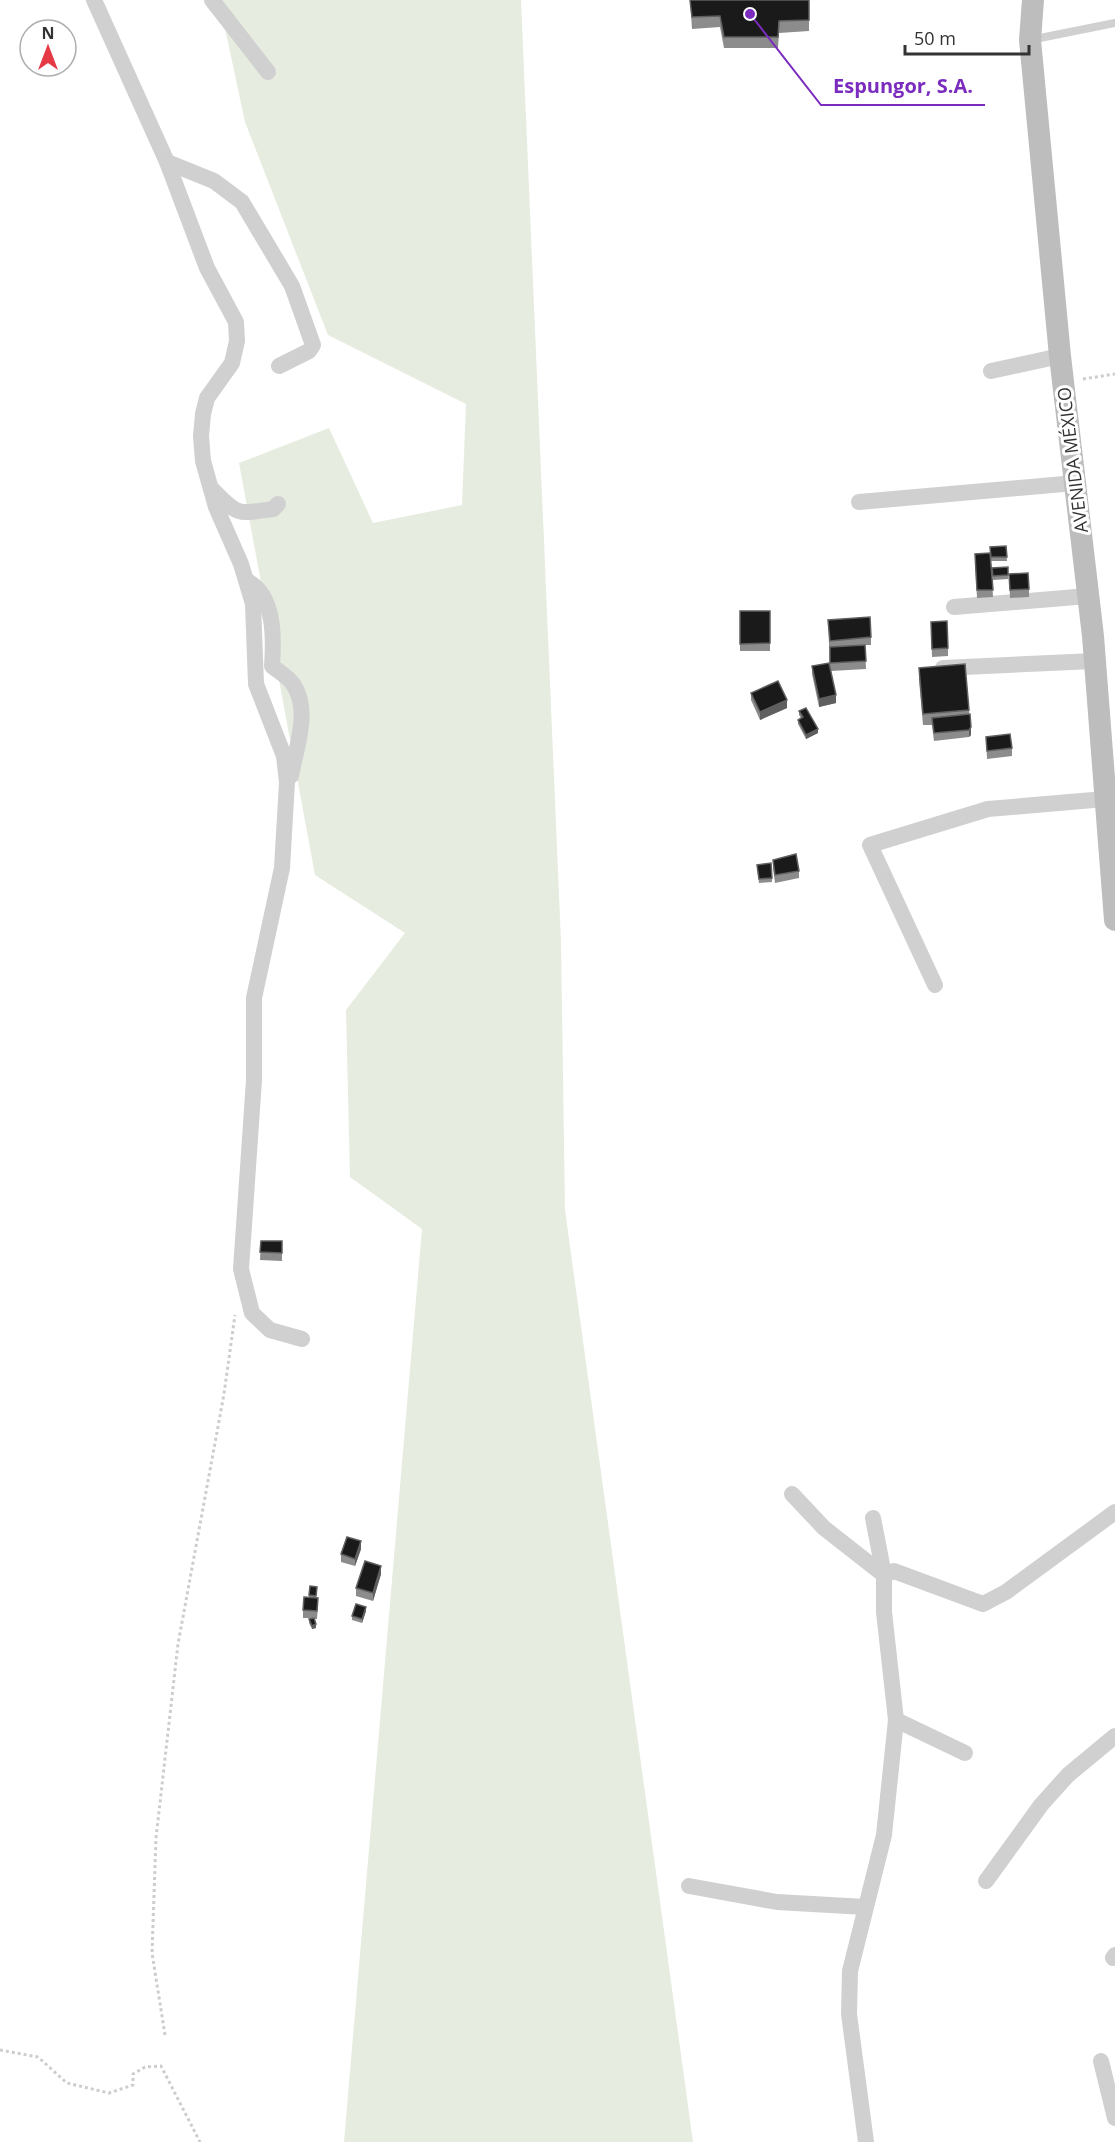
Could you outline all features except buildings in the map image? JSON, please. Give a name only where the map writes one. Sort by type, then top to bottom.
[{"type":"main road","name":"AVENIDA MÉXICO","points":[[1033,0],[1030,40],[1060,356],[1088,596],[1106,799],[1112,838],[1115,920]]},
{"type":"street","points":[[94,0],[167,162],[207,268],[234,317],[237,330],[236,352],[232,363],[207,398],[201,435],[208,485],[241,564],[253,604],[256,684],[284,756],[286,793],[282,868],[254,998],[254,1080],[241,1269],[252,1313],[270,1330],[302,1339]]},
{"type":"street","points":[[212,0],[268,72]]},
{"type":"street","points":[[167,162],[214,181],[234,195],[280,264],[302,311],[313,345],[309,351],[279,366]]},
{"type":"street","points":[[991,371],[1060,356]]},
{"type":"street","points":[[859,502],[1075,483]]},
{"type":"street","points":[[208,485],[230,509],[238,513],[273,509],[278,504]]},
{"type":"street","points":[[246,580],[256,586],[271,613],[272,666],[292,683],[299,696],[302,728],[286,793]]},
{"type":"street","points":[[954,607],[1088,596]]},
{"type":"street","points":[[933,669],[1094,661]]},
{"type":"street","points":[[935,985],[870,845],[988,808],[1106,799]]},
{"type":"street","points":[[792,1494],[824,1528],[884,1575]]},
{"type":"street","points":[[884,1575],[894,1571],[983,1604],[1006,1592],[1115,1512]]},
{"type":"street","points":[[866,2142],[849,2014],[850,1971],[884,1835],[896,1720],[884,1612],[884,1575],[873,1518]]},
{"type":"street","points":[[896,1720],[964,1753]]},
{"type":"street","points":[[986,1881],[1041,1805],[1068,1775],[1115,1736]]},
{"type":"street","points":[[689,1886],[777,1902],[865,1907]]},
{"type":"street","points":[[1101,2061],[1115,2118]]},
{"type":"lane","points":[[1030,40],[1115,23]]},
{"type":"path","points":[[1063,382],[1115,374]]},
{"type":"path","points":[[165,2035],[152,1953],[156,1838],[178,1644],[224,1394],[235,1314]]},
{"type":"path","points":[[0,2050],[38,2057],[67,2083],[109,2092],[133,2085],[133,2074],[145,2067],[161,2066],[201,2142]]},
{"type":"shaded area","points":[[219,0],[521,0],[561,942],[565,1210],[693,2142],[344,2142],[422,1229],[350,1177],[346,1010],[405,933],[315,875],[239,463],[329,428],[373,523],[462,505],[466,404],[328,335],[245,122]]},
{"type":"place","name":"Espungor, S.A.","points":[[750,14]]}]
